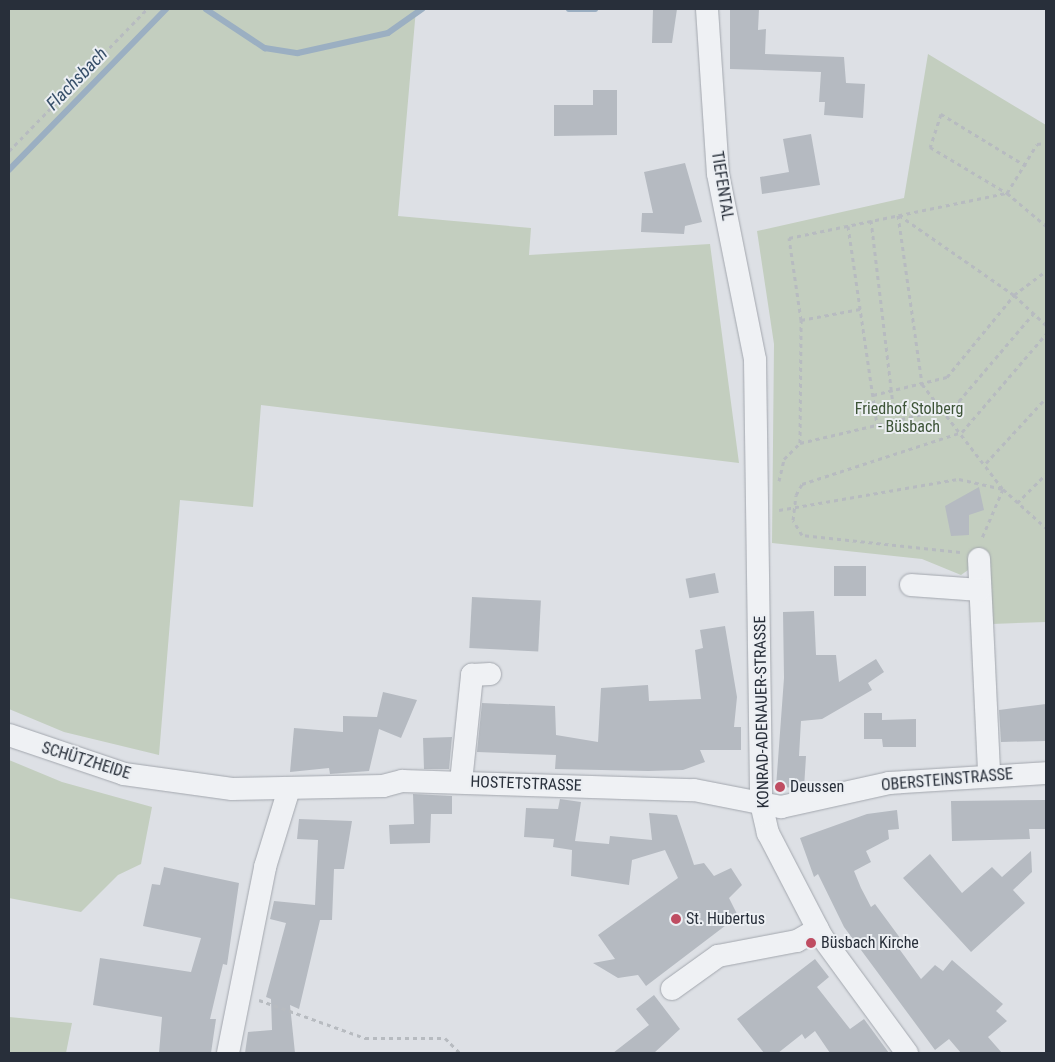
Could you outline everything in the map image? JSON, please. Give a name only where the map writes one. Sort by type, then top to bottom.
[{"type":"street","name":"TIEFENTAL","points":[[707,9],[718,174],[755,360]]},
{"type":"street","name":"KONRAD-ADENAUER-STRASSE","points":[[755,360],[761,803],[768,833],[818,929],[908,1053]]},
{"type":"street","points":[[979,556],[989,773]]},
{"type":"street","points":[[911,585],[980,590]]},
{"type":"street","points":[[461,782],[472,675],[490,674]]},
{"type":"street","name":"SCHÜTZHEIDE","points":[[9,735],[69,758],[164,782]]},
{"type":"street","name":"OBERSTEINSTRASSE","points":[[761,803],[781,808],[890,782],[989,773],[1046,773]]},
{"type":"street","name":"HOSTETSTRASSE","points":[[164,782],[290,789],[461,782],[694,790],[761,803]]},
{"type":"street","points":[[228,1053],[265,867],[290,789]]},
{"type":"street","points":[[672,989],[718,956],[797,941],[818,929]]},
{"type":"path","points":[[9,151],[147,9]]},
{"type":"path","points":[[1026,166],[941,114],[930,148],[1007,193],[1046,226]]},
{"type":"path","points":[[800,443],[801,320],[790,238],[1007,193],[1026,166],[1037,144],[1046,143]]},
{"type":"path","points":[[898,215],[1014,294],[1046,325]]},
{"type":"path","points":[[898,215],[922,384],[986,463],[1003,489],[1017,503],[1045,525]]},
{"type":"path","points":[[871,220],[895,422]]},
{"type":"path","points":[[848,226],[877,426]]},
{"type":"path","points":[[872,395],[891,392],[947,377],[1014,294],[1046,271]]},
{"type":"path","points":[[801,320],[860,308]]},
{"type":"path","points":[[778,492],[784,459],[800,443],[895,422],[944,409],[959,401],[1033,314]]},
{"type":"path","points":[[1003,489],[984,528],[979,556],[802,536],[794,520],[802,484],[962,432],[1046,334]]},
{"type":"path","points":[[986,463],[1046,398]]},
{"type":"path","points":[[1017,503],[1046,474]]},
{"type":"path","points":[[779,500],[779,510],[795,510],[959,479],[1003,489]]},
{"type":"path","points":[[239,994],[339,1032],[365,1038],[445,1038],[460,1053]]},
{"type":"green space","points":[[9,9],[416,9],[398,216],[531,228],[529,255],[710,244],[739,463],[261,405],[253,507],[180,500],[159,755],[64,732],[9,709]]},
{"type":"green space","name":"Friedhof Stolberg - Büsbach","points":[[928,54],[1046,125],[1046,622],[992,624],[971,568],[961,575],[922,559],[772,543],[774,344],[757,231],[904,198]]},
{"type":"green space","points":[[9,760],[62,782],[152,807],[141,864],[118,875],[81,912],[9,898]]},
{"type":"green space","points":[[9,1017],[72,1023],[66,1053],[9,1053]]},
{"type":"building","points":[[653,9],[677,9],[672,43],[652,43]]},
{"type":"building","points":[[730,9],[759,9],[758,30],[766,29],[765,54],[844,57],[846,83],[865,84],[863,118],[824,115],[825,102],[819,102],[821,72],[730,69]]},
{"type":"building","points":[[593,90],[617,90],[617,135],[554,136],[554,105],[593,105]]},
{"type":"building","points":[[811,134],[820,185],[762,194],[760,177],[789,172],[783,139]]},
{"type":"building","points":[[685,163],[702,222],[685,226],[684,234],[641,232],[642,213],[653,213],[644,172]]},
{"type":"building","points":[[979,487],[984,510],[969,515],[969,535],[951,536],[945,506]]},
{"type":"building","points":[[834,566],[866,566],[866,596],[834,596]]},
{"type":"building","points":[[715,573],[719,593],[689,598],[686,579]]},
{"type":"building","points":[[472,597],[541,601],[538,652],[469,648]]},
{"type":"building","points":[[814,611],[816,655],[836,655],[839,682],[876,659],[884,672],[868,683],[872,690],[822,719],[801,721],[799,756],[806,756],[804,788],[776,787],[784,678],[783,612]]},
{"type":"building","points":[[725,626],[737,697],[734,727],[741,727],[741,750],[700,750],[705,762],[683,770],[648,771],[555,769],[556,755],[477,752],[482,703],[555,706],[556,735],[598,742],[601,688],[648,685],[649,701],[701,699],[695,650],[703,648],[700,630]]},
{"type":"building","points":[[383,692],[417,700],[401,738],[379,729],[369,771],[330,774],[329,768],[290,772],[294,728],[343,732],[343,716],[377,717]]},
{"type":"building","points":[[1046,704],[1046,741],[1001,742],[999,710]]},
{"type":"building","points":[[864,713],[882,713],[882,720],[916,719],[916,747],[883,747],[882,739],[864,739]]},
{"type":"building","points":[[452,737],[449,769],[424,769],[423,738]]},
{"type":"building","points":[[413,794],[452,796],[452,814],[431,814],[430,843],[390,844],[389,825],[414,824]]},
{"type":"building","points":[[560,799],[581,802],[575,841],[609,844],[610,836],[652,840],[649,813],[677,815],[694,865],[704,863],[714,876],[731,868],[742,885],[729,898],[738,916],[646,986],[638,975],[618,978],[593,963],[615,959],[598,935],[678,878],[665,850],[632,860],[629,885],[571,876],[572,850],[553,847],[554,839],[524,837],[526,808],[558,809]]},
{"type":"building","points":[[1046,800],[1046,829],[1029,829],[1030,839],[952,841],[951,801]]},
{"type":"building","points":[[897,810],[899,829],[888,830],[889,839],[866,851],[871,862],[854,871],[861,888],[871,907],[875,904],[906,946],[900,950],[921,979],[935,965],[943,971],[952,960],[1003,1004],[996,1011],[1007,1021],[988,1037],[1002,1053],[961,1053],[949,1039],[935,1050],[844,927],[818,874],[814,877],[800,838],[867,814]]},
{"type":"building","points":[[299,819],[352,821],[344,869],[334,869],[332,920],[320,920],[299,1009],[290,1005],[295,1053],[245,1053],[248,1032],[272,1030],[271,999],[266,997],[286,923],[270,919],[274,901],[315,905],[318,840],[297,839]]},
{"type":"building","points":[[1031,851],[1032,872],[1013,890],[1025,903],[971,952],[903,878],[930,854],[962,893],[992,867],[1002,877]]},
{"type":"building","points":[[164,867],[239,883],[227,965],[223,964],[210,1019],[216,1019],[211,1053],[159,1053],[162,1017],[93,1005],[100,958],[191,972],[201,938],[143,926],[152,884],[160,885]]},
{"type":"building","points":[[815,959],[829,977],[817,987],[850,1029],[864,1019],[889,1053],[830,1053],[815,1031],[805,1039],[802,1034],[778,1053],[764,1053],[737,1019]]},
{"type":"building","points":[[654,995],[680,1029],[654,1053],[613,1053],[649,1025],[636,1009]]},
{"type":"waterway","name":"Flachsbach","points":[[9,170],[166,9]]},
{"type":"waterway","name":"Flachsbach","points":[[206,9],[265,48],[298,53],[388,33],[422,9]]},
{"type":"waterway","name":"Flachsbach","points":[[569,9],[595,9]]},
{"type":"place","name":"Deussen","points":[[780,787]]},
{"type":"place","name":"St. Hubertus","points":[[676,919]]},
{"type":"place","name":"Büsbach Kirche","points":[[811,943]]}]
